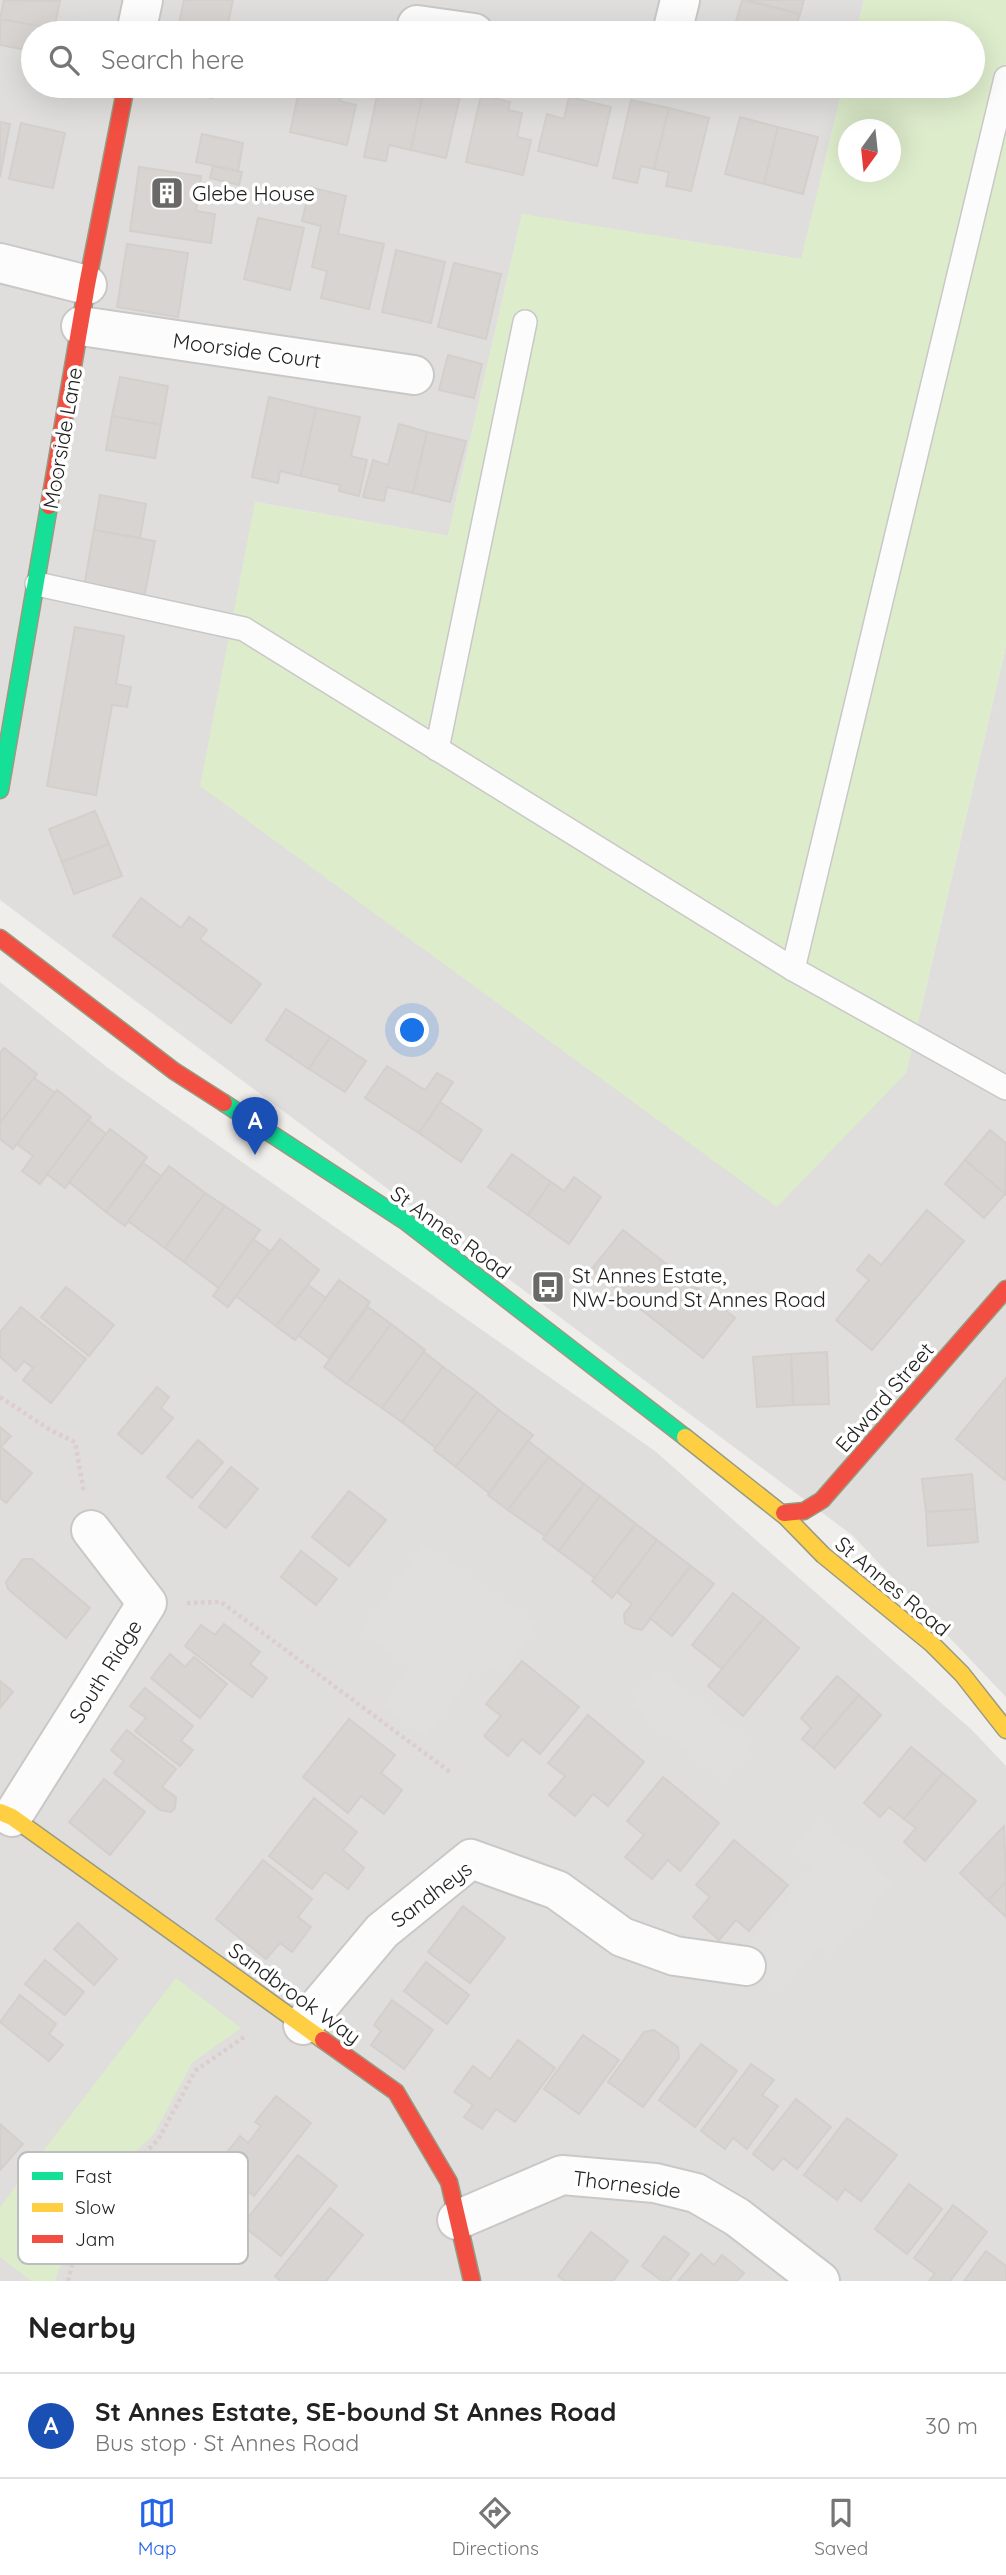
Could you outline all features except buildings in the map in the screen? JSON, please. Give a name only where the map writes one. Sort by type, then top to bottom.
[{"type":"street","points":[[139,21],[143,0]]},
{"type":"street","points":[[675,21],[680,0]]},
{"type":"street","name":"Moorside Lane","points":[[0,790],[87,285],[124,98]]},
{"type":"street","points":[[0,263],[87,285]]},
{"type":"street","name":"Moorside Court","points":[[80,326],[414,375]]},
{"type":"street","name":"St Annes Road","points":[[0,938],[174,1071],[405,1221],[622,1387],[772,1507],[784,1513],[808,1542],[933,1645],[1006,1730]]},
{"type":"street","name":"Edward Street","points":[[784,1513],[794,1514],[813,1509],[822,1500],[1006,1289]]},
{"type":"street","name":"South Ridge","points":[[6,1814],[148,1603],[91,1530]]},
{"type":"street","name":"Sandbrook Way","points":[[6,1814],[396,2092],[449,2182],[472,2281]]},
{"type":"street","name":"Sandheys","points":[[293,2018],[382,1931],[471,1859],[557,1890],[622,1937],[675,1956],[746,1966]]},
{"type":"street","name":"Thorneside","points":[[457,2220],[562,2175],[655,2183],[696,2193],[737,2217],[820,2281]]},
{"type":"lane","points":[[793,969],[1006,78]]},
{"type":"lane","points":[[437,749],[526,323]]},
{"type":"lane","points":[[37,584],[244,629],[793,969],[1006,1088]]},
{"type":"path","points":[[0,1397],[50,1430],[75,1441],[91,1530]]},
{"type":"path","points":[[148,1603],[221,1602],[450,1772]]},
{"type":"path","points":[[146,2152],[158,2140],[195,2071],[293,2018]]},
{"type":"path","points":[[68,2281],[72,2264]]},
{"type":"shaded area","points":[[0,0],[864,0],[859,21],[21,21],[21,98],[840,98],[802,259],[522,215],[448,536],[256,502],[906,1073],[1006,646],[1006,1697],[852,1535],[0,900]]},
{"type":"shaded area","points":[[0,982],[108,1068],[655,1451],[972,1730],[1006,1766],[1006,2281],[0,2281]]},
{"type":"shaded area","points":[[424,1544],[537,1624],[504,1671],[491,1669],[470,1675],[426,1736],[383,1706],[410,1666],[361,1632]]},
{"type":"shaded area","points":[[658,1669],[753,1746],[724,1781],[630,1704]]},
{"type":"shaded area","points":[[817,1820],[892,1883],[831,1956],[819,1946],[780,1992],[738,1957],[815,1866],[794,1847]]},
{"type":"green space","points":[[864,0],[1006,0],[1006,646],[906,1073],[777,1207],[200,786],[255,502],[448,536],[522,214],[801,259],[840,98],[985,98],[985,21],[859,21]]},
{"type":"green space","points":[[176,1978],[241,2028],[192,2063],[154,2134],[136,2152],[42,2152]]},
{"type":"green space","points":[[18,2184],[18,2264],[61,2264],[55,2281],[31,2281],[0,2257],[0,2207]]},
{"type":"traffic: fast","points":[[0,790],[49,506]]},
{"type":"traffic: fast","points":[[224,1103],[405,1221],[685,1437]]},
{"type":"traffic: slow","points":[[685,1437],[786,1517],[823,1555],[932,1644],[962,1674],[1006,1730]]},
{"type":"traffic: slow","points":[[0,1812],[12,1817],[323,2040]]},
{"type":"traffic: jam","points":[[49,506],[87,285],[124,98]]},
{"type":"traffic: jam","points":[[0,938],[174,1071],[224,1103]]},
{"type":"traffic: jam","points":[[784,1513],[804,1511],[822,1500],[1006,1289]]},
{"type":"traffic: jam","points":[[323,2040],[396,2092],[449,2182],[472,2281]]},
{"type":"place","name":"Glebe House","points":[[167,193]]},
{"type":"place","name":"St Annes Estate, SE-bound St Annes Road","points":[[255,1155]]},
{"type":"place","name":"St Annes Estate, NW-bound St Annes Road","points":[[548,1287]]}]
